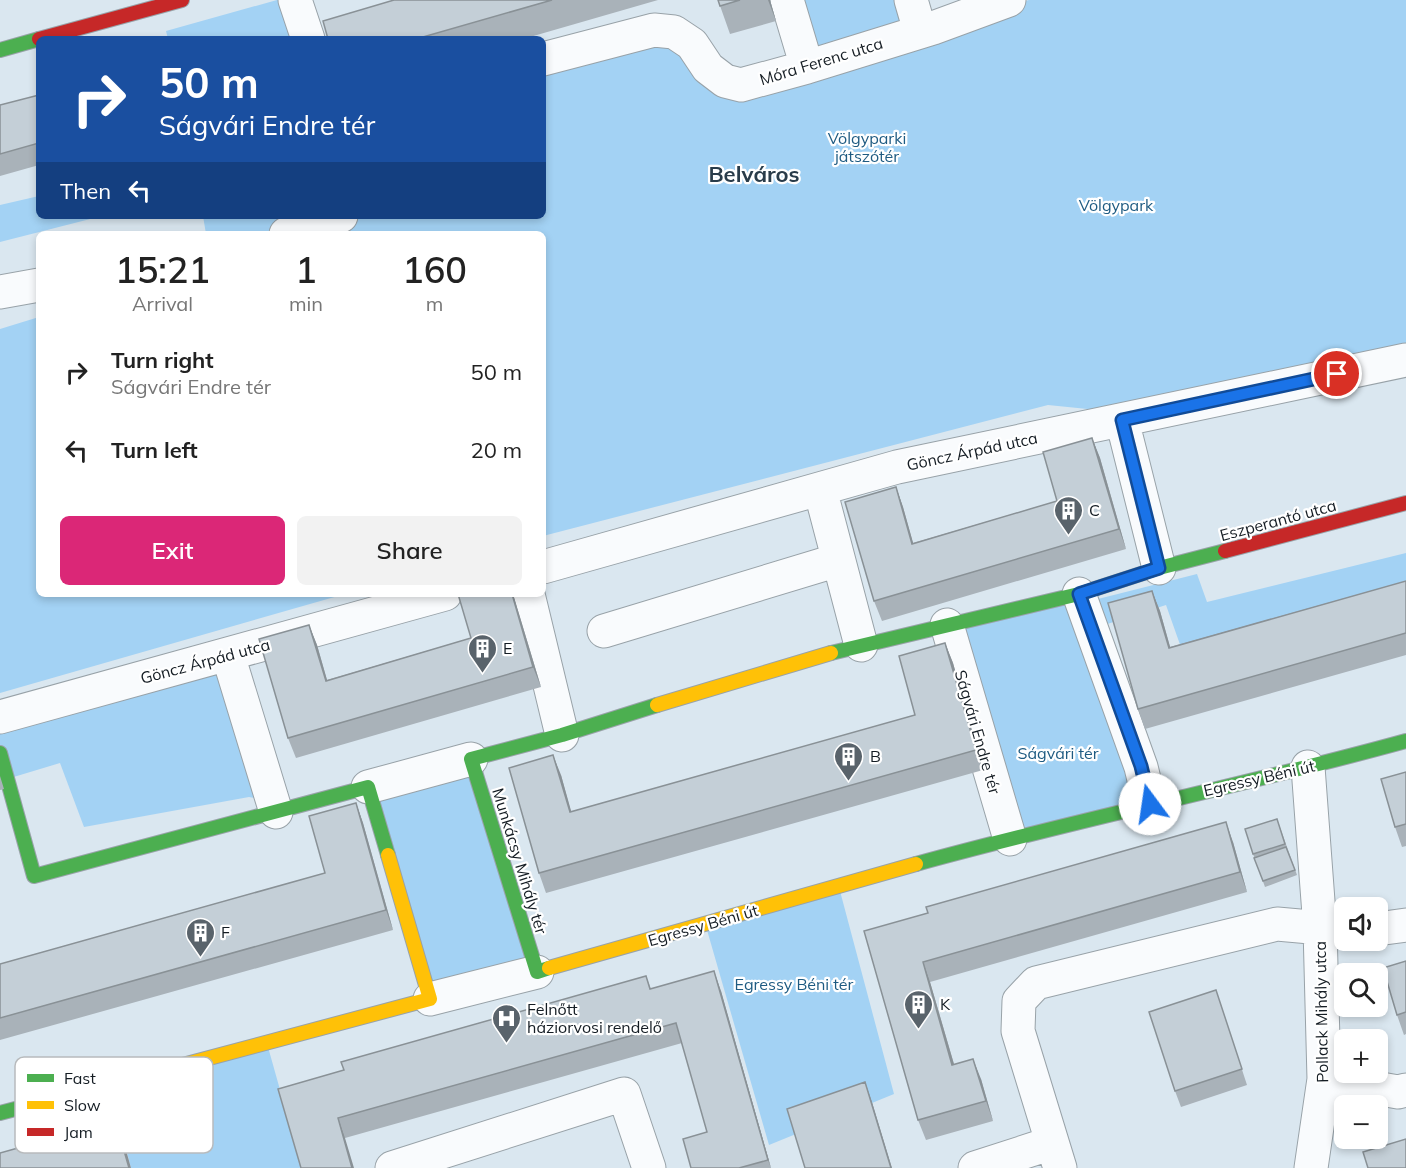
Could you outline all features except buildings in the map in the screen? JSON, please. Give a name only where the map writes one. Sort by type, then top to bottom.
[{"type":"street","points":[[50,36],[178,0]]},
{"type":"street","points":[[295,0],[307,36]]},
{"type":"street","points":[[787,0],[807,67]]},
{"type":"street","points":[[911,0],[920,31]]},
{"type":"street","name":"Móra Ferenc utca","points":[[546,58],[654,30],[674,32],[692,44],[708,68],[725,81],[741,85],[807,67],[1009,0]]},
{"type":"street","points":[[0,50],[36,40]]},
{"type":"street","points":[[295,231],[332,219]]},
{"type":"street","points":[[0,291],[36,285]]},
{"type":"street","name":"Göncz Árpád utca","points":[[546,566],[897,467],[1406,360]]},
{"type":"street","points":[[0,753],[34,876],[562,735],[861,645],[1079,594],[1159,568],[1122,420]]},
{"type":"street","points":[[820,489],[861,645]]},
{"type":"street","name":"Eszperantó utca","points":[[1159,568],[1406,503]]},
{"type":"street","points":[[603,631],[838,560]]},
{"type":"street","points":[[1079,594],[1141,766],[1150,804]]},
{"type":"street","name":"Göncz Árpád utca","points":[[0,717],[434,597]]},
{"type":"street","points":[[529,597],[562,735]]},
{"type":"street","name":"Ságvári Endre tér","points":[[947,626],[1010,839]]},
{"type":"street","points":[[228,655],[276,812]]},
{"type":"street","name":"Egressy Béni út","points":[[211,1057],[537,972],[1010,839],[1406,741]]},
{"type":"street","name":"Munkácsy Mihály tér","points":[[471,759],[537,972]]},
{"type":"street","name":"Pollack Mihály utca","points":[[1308,767],[1332,929],[1324,1079],[1311,1168]]},
{"type":"street","points":[[368,787],[430,999]]},
{"type":"street","points":[[975,1168],[1056,1155],[1018,1031],[1019,1001],[1036,983],[1277,924],[1332,929]]},
{"type":"street","points":[[1388,927],[1406,925]]},
{"type":"street","points":[[1324,1079],[1398,1092],[1406,1090]]},
{"type":"street","points":[[392,1168],[624,1095],[649,1168]]},
{"type":"street","name":"Egressy Béni út","points":[[0,1113],[15,1109]]},
{"type":"green space","points":[[277,0],[295,0],[307,36],[167,36],[166,31]]},
{"type":"green space","name":"Völgypark","points":[[787,0],[911,0],[933,28],[1029,0],[1406,0],[1406,360],[1127,413],[1048,405],[546,535],[546,231],[206,231],[204,219],[546,219],[546,58],[635,34],[755,82],[807,67]]},
{"type":"green space","points":[[36,197],[36,219],[90,219],[0,242],[0,205]]},
{"type":"green space","points":[[36,318],[36,597],[335,597],[0,693],[0,329]]},
{"type":"green space","points":[[1406,553],[1406,592],[1183,653],[1166,605],[1098,627],[1090,601],[1197,574],[1207,602]]},
{"type":"green space","name":"Ságvári tér","points":[[1079,594],[1150,804],[1010,839],[947,625]]},
{"type":"green space","points":[[228,655],[273,801],[249,797],[84,827],[60,763],[7,779],[0,753],[0,717]]},
{"type":"green space","points":[[471,759],[537,972],[430,999],[368,787]]},
{"type":"green space","name":"Egressy Béni tér","points":[[840,891],[894,1094],[769,1145],[707,930]]},
{"type":"green space","points":[[268,1047],[302,1168],[131,1168],[127,1153],[213,1153],[213,1062]]},
{"type":"traffic: fast","points":[[0,50],[36,40]]},
{"type":"traffic: fast","points":[[831,653],[1079,594],[1159,568],[1225,551]]},
{"type":"traffic: fast","points":[[549,968],[537,972],[471,759],[562,735],[657,705]]},
{"type":"traffic: fast","points":[[916,864],[1406,741]]},
{"type":"traffic: fast","points":[[0,753],[34,876],[368,787],[388,855]]},
{"type":"traffic: fast","points":[[0,1113],[15,1109]]},
{"type":"traffic: slow","points":[[657,705],[831,653]]},
{"type":"traffic: slow","points":[[213,1057],[430,999],[388,855]]},
{"type":"traffic: slow","points":[[549,968],[916,864]]},
{"type":"traffic: jam","points":[[50,36],[182,0]]},
{"type":"traffic: jam","points":[[1225,551],[1406,503]]},
{"type":"place","name":"C","points":[[1068,536]]},
{"type":"place","name":"E","points":[[482,674]]},
{"type":"place","name":"B","points":[[849,782]]},
{"type":"place","name":"F","points":[[200,958]]},
{"type":"place","name":"K","points":[[919,1030]]},
{"type":"place","name":"Felnőtt háziorvosi rendelő","points":[[506,1044]]},
{"type":"district","name":"Belváros","points":[[754,174]]},
{"type":"route","points":[[1150,804],[1141,766],[1079,594],[1159,568],[1122,420],[1337,374]]},
{"type":"park label","name":"Völgyparki játszótér","points":[[867,147]]}]
